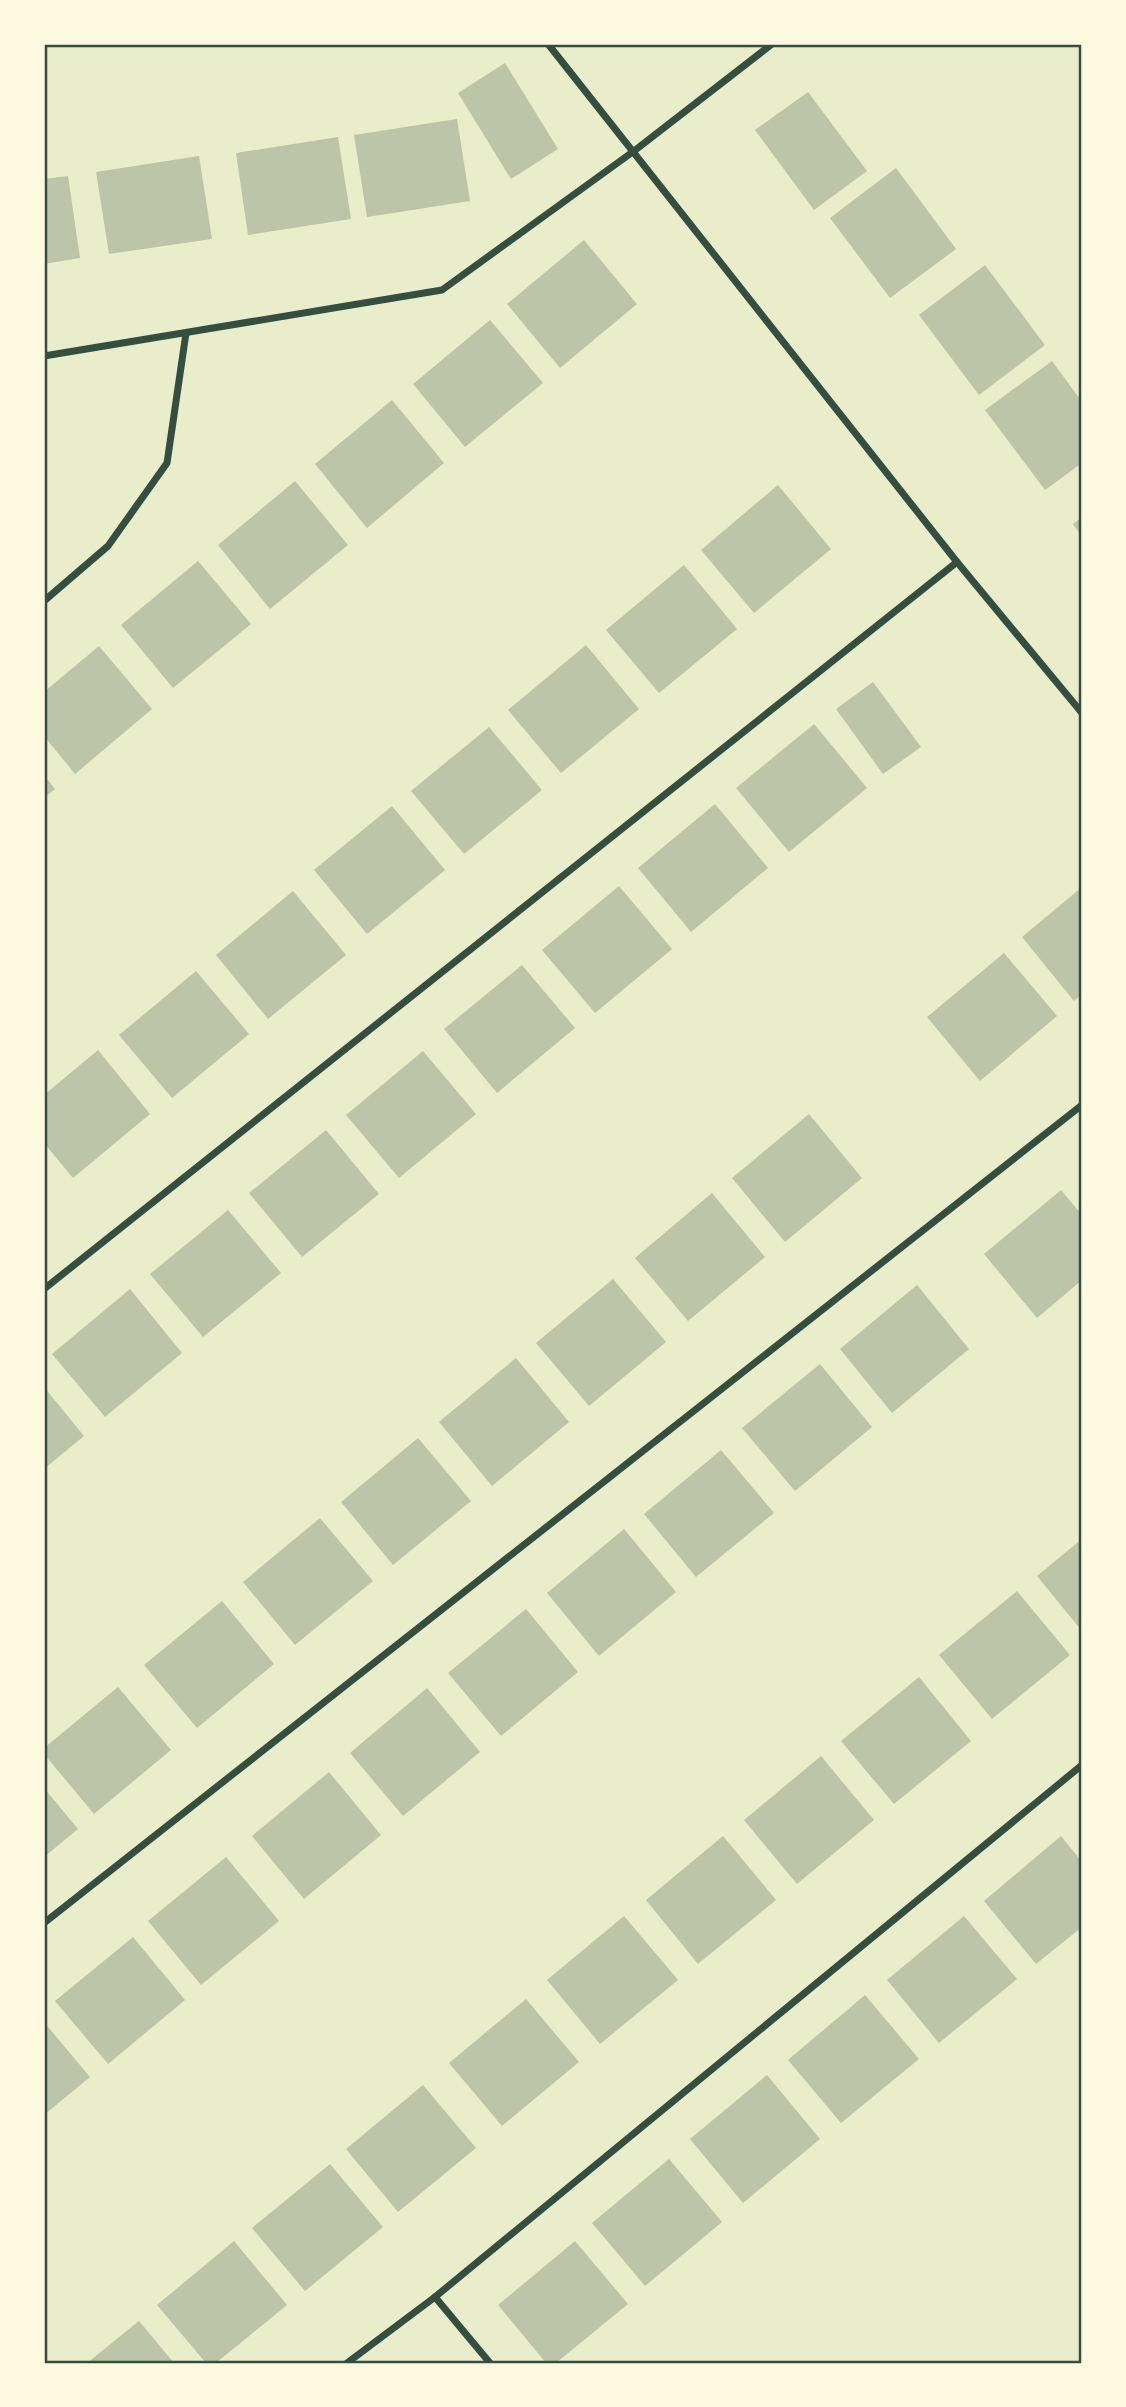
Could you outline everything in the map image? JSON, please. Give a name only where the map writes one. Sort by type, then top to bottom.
[{"type":"street","points":[[548,44],[957,562],[1082,713]]},
{"type":"street","points":[[44,356],[442,290],[634,151],[772,44]]},
{"type":"street","points":[[44,601],[108,545],[167,463],[186,332]]},
{"type":"street","points":[[44,1289],[957,562]]},
{"type":"street","points":[[44,1923],[1082,1105]]},
{"type":"street","points":[[347,2363],[435,2297],[1082,1765]]},
{"type":"street","points":[[435,2297],[490,2363]]},
{"type":"building","points":[[505,63],[558,149],[511,179],[458,93]]},
{"type":"building","points":[[808,92],[867,171],[814,210],[755,130]]},
{"type":"building","points":[[457,119],[470,201],[367,217],[354,135]]},
{"type":"building","points":[[338,137],[351,219],[248,235],[236,153]]},
{"type":"building","points":[[199,156],[212,239],[109,254],[96,172]]},
{"type":"building","points":[[896,168],[956,249],[890,298],[830,218]]},
{"type":"building","points":[[68,176],[80,258],[44,264],[44,179]]},
{"type":"building","points":[[584,240],[637,304],[560,368],[507,304]]},
{"type":"building","points":[[985,265],[1045,345],[979,395],[919,315]]},
{"type":"building","points":[[490,320],[543,383],[465,447],[413,384]]},
{"type":"building","points":[[1052,361],[1082,402],[1082,463],[1045,490],[985,410]]},
{"type":"building","points":[[392,400],[444,463],[367,528],[315,464]]},
{"type":"building","points":[[295,481],[348,545],[270,609],[218,545]]},
{"type":"building","points":[[778,485],[831,549],[754,613],[701,550]]},
{"type":"building","points":[[1082,517],[1082,537],[1073,524]]},
{"type":"building","points":[[198,561],[251,624],[173,688],[121,625]]},
{"type":"building","points":[[684,565],[737,629],[659,693],[606,630]]},
{"type":"building","points":[[586,645],[639,709],[561,773],[508,710]]},
{"type":"building","points":[[99,646],[152,709],[75,774],[44,736],[44,692]]},
{"type":"building","points":[[873,682],[921,747],[883,774],[836,709]]},
{"type":"building","points":[[814,724],[867,788],[789,852],[736,788]]},
{"type":"building","points":[[489,727],[542,790],[464,854],[411,791]]},
{"type":"building","points":[[44,775],[55,789],[44,798]]},
{"type":"building","points":[[715,804],[768,868],[691,932],[638,868]]},
{"type":"building","points":[[392,806],[445,870],[367,934],[314,870]]},
{"type":"building","points":[[619,886],[672,949],[595,1013],[542,950]]},
{"type":"building","points":[[1082,887],[1082,994],[1074,1001],[1022,937]]},
{"type":"building","points":[[293,891],[346,955],[268,1019],[216,955]]},
{"type":"building","points":[[1004,953],[1057,1016],[980,1081],[927,1017]]},
{"type":"building","points":[[522,965],[575,1028],[497,1093],[444,1029]]},
{"type":"building","points":[[196,971],[249,1034],[172,1098],[119,1035]]},
{"type":"building","points":[[98,1050],[150,1114],[73,1178],[44,1143],[44,1095]]},
{"type":"building","points":[[423,1051],[476,1114],[399,1178],[346,1115]]},
{"type":"building","points":[[809,1114],[862,1178],[785,1242],[732,1178]]},
{"type":"building","points":[[326,1130],[379,1194],[302,1257],[249,1193]]},
{"type":"building","points":[[1061,1190],[1082,1215],[1082,1280],[1037,1318],[984,1254]]},
{"type":"building","points":[[712,1193],[765,1257],[688,1321],[635,1258]]},
{"type":"building","points":[[228,1210],[281,1273],[203,1337],[150,1274]]},
{"type":"building","points":[[613,1279],[666,1342],[589,1406],[536,1343]]},
{"type":"building","points":[[917,1285],[969,1349],[892,1413],[840,1349]]},
{"type":"building","points":[[130,1289],[182,1353],[105,1417],[52,1354]]},
{"type":"building","points":[[516,1358],[569,1422],[492,1486],[439,1422]]},
{"type":"building","points":[[820,1364],[872,1427],[795,1491],[742,1428]]},
{"type":"building","points":[[44,1387],[84,1436],[44,1469]]},
{"type":"building","points":[[418,1438],[471,1501],[393,1565],[341,1502]]},
{"type":"building","points":[[721,1450],[774,1513],[696,1577],[644,1514]]},
{"type":"building","points":[[320,1518],[373,1581],[295,1645],[243,1582]]},
{"type":"building","points":[[624,1529],[676,1592],[599,1656],[547,1593]]},
{"type":"building","points":[[1082,1539],[1082,1631],[1037,1576]]},
{"type":"building","points":[[1017,1591],[1070,1655],[992,1719],[939,1655]]},
{"type":"building","points":[[222,1601],[274,1664],[197,1728],[144,1665]]},
{"type":"building","points":[[526,1609],[578,1672],[501,1736],[448,1673]]},
{"type":"building","points":[[919,1677],[971,1741],[894,1804],[841,1741]]},
{"type":"building","points":[[118,1687],[171,1750],[94,1814],[44,1754],[44,1748]]},
{"type":"building","points":[[427,1688],[480,1752],[403,1816],[350,1753]]},
{"type":"building","points":[[821,1756],[874,1820],[797,1884],[744,1820]]},
{"type":"building","points":[[329,1772],[381,1835],[304,1899],[252,1836]]},
{"type":"building","points":[[44,1788],[78,1829],[44,1857]]},
{"type":"building","points":[[723,1836],[776,1900],[698,1964],[646,1900]]},
{"type":"building","points":[[1061,1836],[1082,1862],[1082,1927],[1036,1964],[984,1901]]},
{"type":"building","points":[[226,1857],[279,1921],[201,1985],[148,1921]]},
{"type":"building","points":[[624,1916],[678,1980],[600,2044],[547,1980]]},
{"type":"building","points":[[964,1916],[1017,1979],[939,2043],[887,1980]]},
{"type":"building","points":[[133,1937],[185,2000],[108,2064],[55,2001]]},
{"type":"building","points":[[865,1995],[919,2059],[841,2123],[788,2060]]},
{"type":"building","points":[[526,1999],[579,2062],[502,2126],[449,2063]]},
{"type":"building","points":[[44,2022],[90,2077],[44,2115]]},
{"type":"building","points":[[767,2075],[820,2139],[743,2203],[690,2139]]},
{"type":"building","points":[[423,2085],[476,2148],[398,2212],[346,2149]]},
{"type":"building","points":[[669,2159],[722,2222],[645,2286],[592,2223]]},
{"type":"building","points":[[330,2164],[383,2227],[305,2291],[252,2228]]},
{"type":"building","points":[[234,2241],[287,2305],[216,2363],[206,2363],[157,2305]]},
{"type":"building","points":[[575,2241],[628,2304],[556,2363],[546,2363],[498,2305]]},
{"type":"building","points":[[139,2321],[174,2363],[87,2363]]}]
